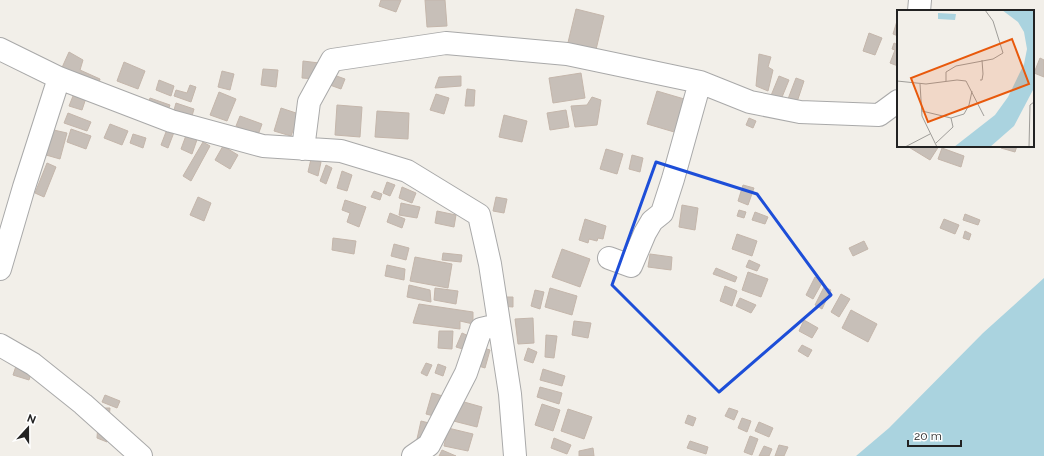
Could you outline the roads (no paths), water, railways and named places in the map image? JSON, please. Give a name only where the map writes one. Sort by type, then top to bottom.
[{"type":"street","points":[[919,10],[920,0]]},
{"type":"street","points":[[303,149],[309,102],[332,60],[446,43],[567,54],[700,82],[750,102],[800,112],[879,115],[897,102]]},
{"type":"street","points":[[0,49],[59,78],[171,121],[263,146],[341,152],[407,171],[479,215],[490,264],[498,325],[510,394],[515,456]]},
{"type":"street","points":[[0,269],[59,78]]},
{"type":"street","points":[[608,258],[631,266],[645,232],[652,221],[662,213],[676,171],[700,82]]},
{"type":"street","points":[[413,456],[429,445],[466,373],[481,329],[498,325]]},
{"type":"street","points":[[0,345],[33,364],[83,404],[141,456]]},
{"type":"water","points":[[1044,278],[1044,456],[856,456],[889,428],[983,333]]}]
